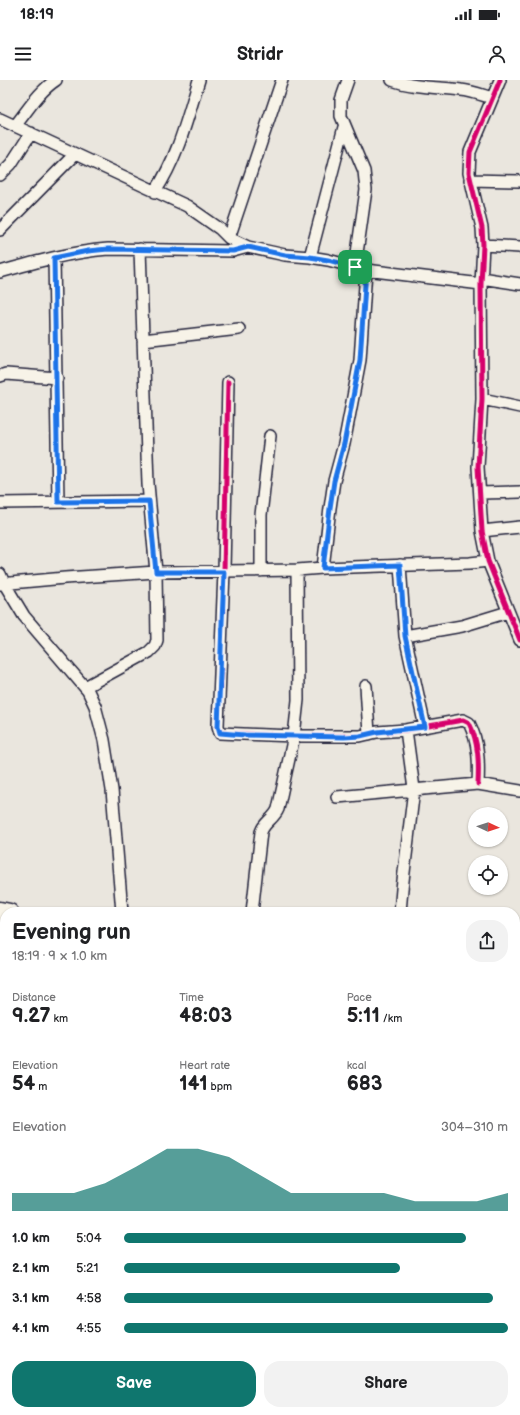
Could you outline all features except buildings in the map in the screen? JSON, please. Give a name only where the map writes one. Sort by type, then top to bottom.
[{"type":"street","points":[[15,126],[44,90],[56,80]]},
{"type":"street","points":[[155,192],[173,160],[185,127],[199,80]]},
{"type":"street","points":[[228,238],[282,80]]},
{"type":"street","points":[[348,80],[341,100],[341,116],[364,171],[365,182],[365,198],[355,267]]},
{"type":"street","points":[[392,80],[419,86],[463,90],[492,98]]},
{"type":"street","points":[[500,80],[470,152],[469,173],[482,228],[483,245],[481,281],[482,400],[478,467],[482,531],[488,561],[520,638]]},
{"type":"street","points":[[0,119],[187,206],[220,229],[228,238],[248,247],[285,255],[310,257],[366,270],[520,284]]},
{"type":"street","points":[[310,257],[344,126]]},
{"type":"street","points":[[0,175],[11,164],[31,133]]},
{"type":"street","points":[[0,230],[75,154]]},
{"type":"street","points":[[470,180],[520,181]]},
{"type":"street","points":[[483,245],[520,247]]},
{"type":"street","points":[[0,261],[3,272],[54,258],[88,251],[108,249],[140,249],[233,251],[248,247]]},
{"type":"street","points":[[85,687],[149,652],[155,646],[158,632],[156,572],[149,501],[140,249]]},
{"type":"street","points":[[54,258],[58,502]]},
{"type":"street","points":[[323,568],[334,481],[344,444],[361,354],[366,270]]},
{"type":"street","points":[[143,340],[239,329]]},
{"type":"street","points":[[0,376],[6,374],[57,378]]},
{"type":"street","points":[[228,382],[224,572],[218,730],[223,734],[344,737],[377,732],[406,730],[459,720],[466,721],[472,729],[477,750],[478,784]]},
{"type":"street","points":[[482,400],[520,407]]},
{"type":"street","points":[[261,571],[261,515],[270,436]]},
{"type":"street","points":[[480,493],[520,492]]},
{"type":"street","points":[[0,503],[149,501]]},
{"type":"street","points":[[482,531],[520,528]]},
{"type":"street","points":[[122,907],[115,819],[105,748],[96,706],[85,687],[24,616],[1,581],[156,572],[297,570],[488,561]]},
{"type":"street","points":[[400,565],[405,636],[425,727]]},
{"type":"street","points":[[253,907],[261,832],[263,826],[274,817],[276,812],[294,736],[298,700],[297,570]]},
{"type":"street","points":[[405,636],[462,626],[508,612]]},
{"type":"street","points":[[366,686],[369,734]]},
{"type":"street","points":[[400,907],[414,789],[406,730]]},
{"type":"street","points":[[337,797],[478,784],[520,791]]},
{"type":"cycle path","points":[[500,80],[470,152],[469,173],[482,228],[483,245],[481,284],[482,399],[478,467],[482,531],[488,561],[520,640]]},
{"type":"cycle path","points":[[228,382],[224,571],[218,726],[220,733],[294,736],[360,736],[377,732],[406,730],[463,720],[469,723],[477,745],[478,784]]},
{"type":"route","points":[[248,247],[285,255],[328,260],[355,267],[366,270],[362,349],[344,444],[334,481],[323,568],[400,565],[405,636],[425,727],[344,737],[221,734],[218,730],[218,726],[224,572],[156,572],[149,501],[58,502],[57,365],[54,258],[88,251],[108,249],[233,251],[248,247]]}]
